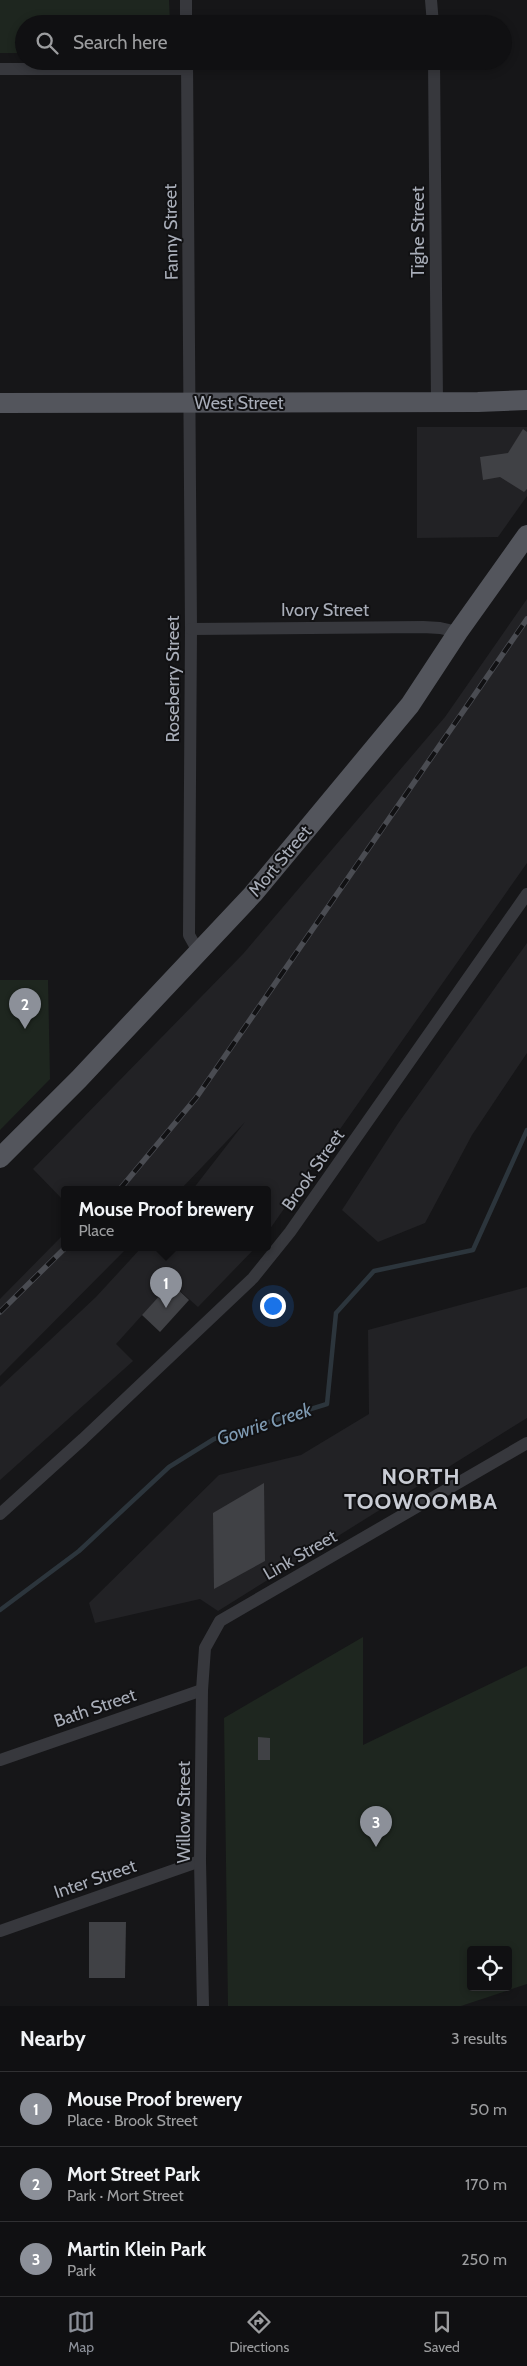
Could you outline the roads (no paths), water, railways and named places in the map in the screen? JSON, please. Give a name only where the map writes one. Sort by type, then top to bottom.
[{"type":"main road","points":[[504,400],[527,393]]},
{"type":"main road","name":"West Street","points":[[0,404],[478,402],[527,400]]},
{"type":"main road","name":"West Street","points":[[478,402],[527,412]]},
{"type":"main road","name":"Mort Street","points":[[0,1158],[79,1079],[254,894],[410,705],[458,632],[527,535]]},
{"type":"street","points":[[186,0],[186,15]]},
{"type":"street","points":[[430,0],[432,15]]},
{"type":"street","points":[[0,69],[15,69]]},
{"type":"street","name":"Fanny Street","points":[[187,70],[190,403]]},
{"type":"street","name":"Tighe Street","points":[[434,70],[437,402]]},
{"type":"street","name":"Roseberry Street","points":[[190,403],[189,935],[199,953]]},
{"type":"street","name":"Ivory Street","points":[[191,629],[423,627],[458,632]]},
{"type":"street","name":"Brook Street","points":[[0,1514],[83,1439],[253,1278],[290,1232],[527,894]]},
{"type":"street","name":"Link Street","points":[[220,1621],[527,1443]]},
{"type":"street","name":"Willow Street","points":[[203,2006],[200,1862],[202,1690],[205,1648],[220,1621]]},
{"type":"street","name":"Bath Street","points":[[0,1760],[202,1690]]},
{"type":"street","name":"Inter Street","points":[[0,1931],[200,1862]]},
{"type":"waterway","name":"Gowrie Creek","points":[[0,1610],[79,1551],[169,1467],[214,1439],[327,1404],[336,1313],[374,1271],[473,1250],[527,1130]]},
{"type":"railway","points":[[123,1186],[196,1098],[527,619]]},
{"type":"railway","points":[[0,1312],[62,1251]]},
{"type":"place","name":"Mort Street Park","points":[[25,1029]]},
{"type":"place","name":"Mouse Proof brewery","points":[[166,1308]]},
{"type":"place","name":"Martin Klein Park","points":[[376,1847]]},
{"type":"district","name":"NORTH TOOWOOMBA","points":[[421,1488]]}]
